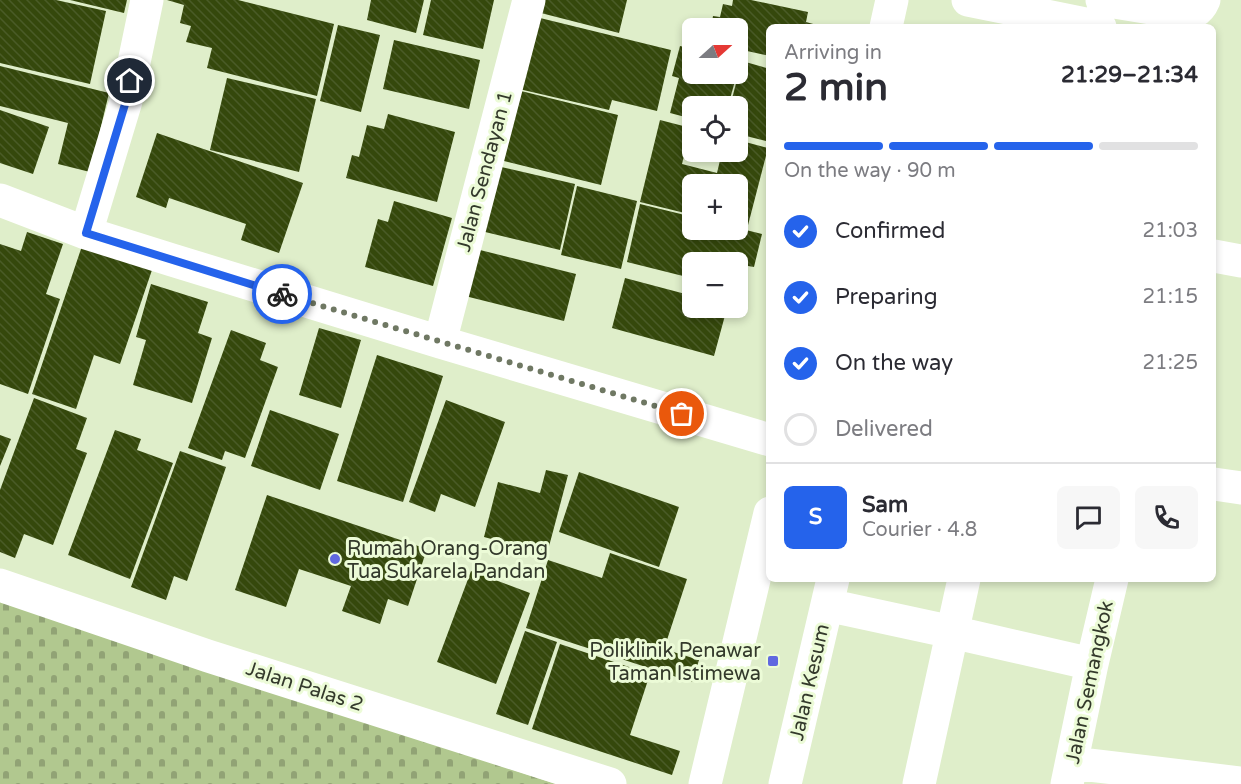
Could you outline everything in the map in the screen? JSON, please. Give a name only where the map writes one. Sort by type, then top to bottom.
[{"type":"street","points":[[86,233],[126,101],[147,0]]},
{"type":"street","name":"Jalan Sendayan 1","points":[[440,342],[529,0]]},
{"type":"street","points":[[887,24],[892,0]]},
{"type":"street","points":[[968,0],[1085,24]]},
{"type":"street","points":[[1102,0],[1181,13],[1197,10],[1202,6],[1204,0]]},
{"type":"street","points":[[0,200],[86,233],[766,439]]},
{"type":"street","points":[[1216,256],[1241,261]]},
{"type":"street","points":[[1216,484],[1241,488]]},
{"type":"street","points":[[705,784],[766,530]]},
{"type":"street","points":[[919,784],[963,582]]},
{"type":"street","name":"Jalan Semangkok","points":[[1069,774],[1111,582]]},
{"type":"street","name":"Jalan Palas 2","points":[[0,585],[208,656],[610,784]]},
{"type":"street","points":[[830,592],[952,632],[1092,664]]},
{"type":"street","name":"Jalan Kesum","points":[[785,784],[830,592]]},
{"type":"street","points":[[1069,774],[1241,783]]},
{"type":"green space","points":[[0,601],[556,784],[0,784]]},
{"type":"building","points":[[0,0],[56,0],[106,11],[90,84],[0,63]]},
{"type":"building","points":[[70,0],[127,0],[124,13]]},
{"type":"building","points":[[167,0],[238,0],[334,24],[317,96],[207,68],[212,48],[186,42],[191,26],[180,23],[184,5]]},
{"type":"building","points":[[371,0],[424,0],[416,33],[367,20]]},
{"type":"building","points":[[431,0],[494,0],[483,49],[423,35]]},
{"type":"building","points":[[540,0],[627,0],[619,33],[537,12]]},
{"type":"building","points":[[733,0],[751,0],[808,12],[806,22],[813,24],[766,24],[766,55],[748,51],[748,18],[713,18],[713,16],[720,17],[723,4],[732,6]]},
{"type":"building","points":[[536,17],[671,50],[657,111],[612,100],[609,110],[519,89]]},
{"type":"building","points":[[338,25],[380,35],[361,112],[320,101]]},
{"type":"building","points":[[394,40],[480,60],[469,109],[383,89]]},
{"type":"building","points":[[680,46],[682,46],[682,84],[734,84],[731,96],[682,96],[682,116],[670,113],[679,78],[672,76]]},
{"type":"building","points":[[748,63],[766,68],[766,141],[748,136],[748,96],[733,96],[736,84],[748,84]]},
{"type":"building","points":[[0,66],[109,93],[90,172],[58,164],[68,123],[0,106]]},
{"type":"building","points":[[227,78],[316,99],[299,172],[210,150]]},
{"type":"building","points":[[517,90],[618,115],[601,185],[500,160]]},
{"type":"building","points":[[0,110],[49,127],[33,174],[0,163]]},
{"type":"building","points":[[388,114],[455,132],[437,202],[346,178],[352,155],[359,157],[367,125],[384,129]]},
{"type":"building","points":[[660,120],[682,126],[682,164],[717,173],[720,162],[748,162],[748,143],[766,147],[766,156],[748,225],[748,174],[682,174],[682,212],[640,202]]},
{"type":"building","points":[[157,133],[303,183],[279,253],[241,240],[246,224],[169,198],[166,208],[136,197]]},
{"type":"building","points":[[497,166],[575,184],[560,250],[481,231]]},
{"type":"building","points":[[577,186],[637,201],[621,269],[561,255]]},
{"type":"building","points":[[394,201],[452,218],[433,286],[365,267],[378,219],[388,222]]},
{"type":"building","points":[[640,204],[682,214],[682,240],[748,240],[748,230],[762,234],[754,267],[748,266],[748,252],[682,252],[682,276],[627,262]]},
{"type":"building","points":[[27,232],[63,244],[46,294],[60,299],[28,394],[0,384],[0,244],[21,251]]},
{"type":"building","points":[[82,246],[152,270],[120,364],[94,355],[76,409],[32,394]]},
{"type":"building","points":[[476,249],[576,274],[564,321],[465,296]]},
{"type":"building","points":[[625,278],[682,293],[682,318],[724,318],[714,356],[612,328]]},
{"type":"building","points":[[151,284],[208,302],[198,333],[212,338],[192,403],[133,385],[146,340],[136,337]]},
{"type":"building","points":[[319,328],[361,340],[341,408],[299,395]]},
{"type":"building","points":[[231,330],[266,343],[260,360],[278,367],[245,458],[225,451],[222,460],[188,448]]},
{"type":"building","points":[[377,355],[443,376],[403,502],[337,481]]},
{"type":"building","points":[[34,398],[87,418],[76,449],[87,453],[53,545],[24,534],[15,558],[0,552],[0,490]]},
{"type":"building","points":[[446,400],[505,422],[475,507],[441,494],[435,512],[409,502]]},
{"type":"building","points":[[270,410],[339,434],[320,490],[251,466]]},
{"type":"building","points":[[115,430],[141,439],[137,450],[173,463],[130,579],[68,555]]},
{"type":"building","points":[[0,435],[11,439],[0,466]]},
{"type":"building","points":[[180,451],[226,467],[187,581],[174,576],[166,600],[131,587]]},
{"type":"building","points":[[546,470],[568,475],[547,554],[484,537],[498,482],[540,493]]},
{"type":"building","points":[[579,472],[679,507],[659,567],[559,532]]},
{"type":"building","name":"Rumah Orang-Orang Tua Sukarela Pandan","points":[[267,495],[427,549],[408,606],[388,599],[380,624],[342,611],[351,586],[299,569],[286,607],[235,590]]},
{"type":"building","points":[[610,553],[687,579],[664,649],[699,660],[692,682],[526,628],[548,560],[602,578]]},
{"type":"building","points":[[471,571],[530,593],[496,684],[437,662]]},
{"type":"building","points":[[525,631],[557,642],[528,725],[496,714]]},
{"type":"building","points":[[560,644],[650,674],[630,735],[680,751],[672,775],[532,729]]},
{"type":"way so far","points":[[282,294],[682,414]]},
{"type":"place","name":"Rumah Orang-Orang Tua Sukarela Pandan","points":[[335,559]]},
{"type":"place","name":"Poliklinik Penawar Taman Istimewa","points":[[773,661]]},
{"type":"route","points":[[130,81],[86,233],[282,294]]}]
